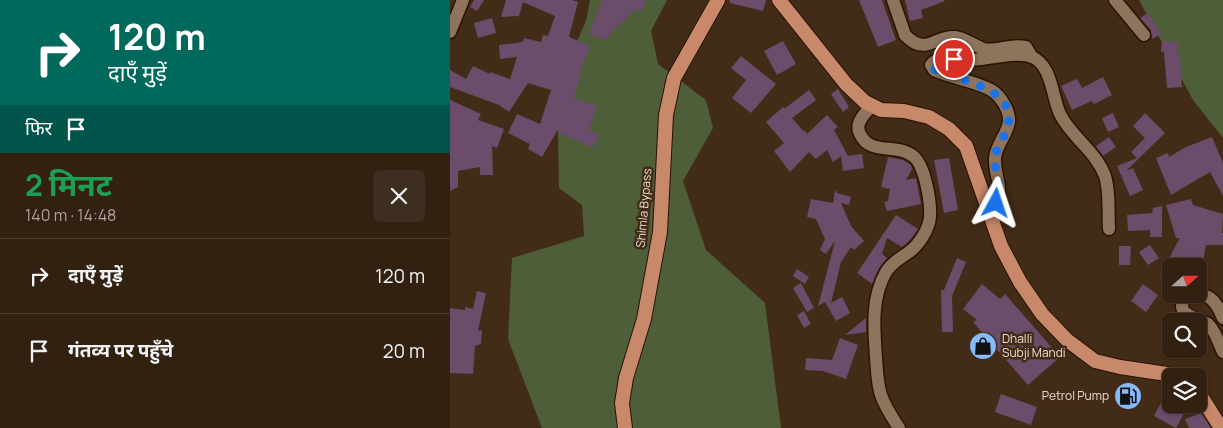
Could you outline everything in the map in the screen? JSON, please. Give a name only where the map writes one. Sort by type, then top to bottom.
[{"type":"highway","name":"Shimla Bypass","points":[[624,428],[622,403],[626,378],[644,319],[660,232],[666,115],[674,78],[718,0]]},
{"type":"highway","points":[[779,0],[846,84],[865,102],[881,110],[904,111],[929,118],[949,129],[966,146],[1001,246],[1020,282],[1042,314],[1067,340],[1095,361],[1162,373]]},
{"type":"highway","points":[[1207,405],[1221,428]]},
{"type":"street","points":[[450,32],[463,0]]},
{"type":"street","points":[[893,0],[905,35],[919,44],[932,44],[954,37],[985,49],[1019,45],[1026,47],[1032,57]]},
{"type":"street","points":[[1115,0],[1144,35]]},
{"type":"street","points":[[988,211],[999,197],[1000,189],[995,157],[1008,128],[1009,119],[1001,98],[992,90],[934,70],[931,65],[938,59],[968,60],[1021,55],[1032,57],[1038,61],[1047,74],[1056,104],[1069,128],[1101,166],[1106,181],[1109,229]]},
{"type":"street","points":[[872,106],[858,124],[858,132],[863,141],[870,146],[911,154],[923,170],[930,207],[930,217],[924,234],[915,247],[894,262],[886,272],[877,296],[874,322],[878,380],[887,409],[899,428]]},
{"type":"street","points":[[1223,318],[1215,303],[1205,295],[1190,296],[1183,302],[1184,312],[1208,324],[1212,329],[1223,352]]},
{"type":"green space","points":[[590,0],[667,0],[651,31],[658,64],[706,100],[713,128],[683,181],[706,250],[765,303],[781,428],[542,428],[508,339],[512,258],[584,236],[582,205],[559,188],[557,86],[586,21]]},
{"type":"green space","points":[[1139,0],[1223,0],[1223,138],[1193,100]]},
{"type":"building","points":[[474,0],[484,0],[477,11],[470,7]]},
{"type":"building","points":[[506,0],[572,0],[578,2],[569,37],[590,46],[578,76],[581,77],[573,98],[597,106],[589,130],[599,135],[592,148],[557,131],[542,157],[528,149],[530,144],[508,133],[517,114],[540,124],[551,90],[528,83],[509,112],[499,105],[450,87],[450,70],[466,79],[473,66],[490,74],[490,72],[510,79],[517,57],[500,59],[499,45],[523,42],[524,38],[541,42],[543,35],[548,36],[555,16],[523,2],[519,16],[501,17]]},
{"type":"building","points":[[602,0],[646,0],[642,11],[635,9],[605,40],[589,34]]},
{"type":"building","points":[[730,0],[766,0],[763,11],[730,3]]},
{"type":"building","points":[[859,0],[882,0],[896,40],[878,47]]},
{"type":"building","points":[[905,0],[945,1],[921,10],[923,18],[910,21]]},
{"type":"building","points":[[1148,13],[1161,34],[1152,39],[1151,30],[1140,18]]},
{"type":"building","points":[[492,18],[496,33],[478,38],[474,23]]},
{"type":"building","points":[[783,41],[796,64],[777,75],[764,51]]},
{"type":"building","points":[[1162,41],[1178,42],[1177,57],[1180,57],[1182,87],[1167,88],[1164,52],[1161,52]]},
{"type":"building","points":[[741,56],[776,84],[751,113],[732,98],[746,80],[731,68]]},
{"type":"building","points":[[1103,77],[1112,95],[1094,104],[1092,101],[1072,110],[1061,86],[1077,79],[1082,88]]},
{"type":"building","points":[[838,89],[849,107],[843,112],[831,94]]},
{"type":"building","points":[[809,90],[816,100],[792,118],[807,134],[827,115],[838,127],[834,130],[848,156],[862,154],[864,168],[843,171],[841,156],[833,162],[827,150],[816,159],[809,152],[790,172],[774,151],[784,143],[766,122],[783,107],[784,109]]},
{"type":"building","points":[[450,100],[481,114],[478,120],[504,129],[497,148],[492,146],[493,175],[480,175],[480,167],[458,171],[458,187],[450,191]]},
{"type":"building","points":[[1113,113],[1119,127],[1108,132],[1102,118]]},
{"type":"building","points":[[1145,113],[1165,133],[1126,171],[1133,168],[1143,190],[1130,196],[1117,166],[1137,158],[1131,152],[1145,138],[1133,126]]},
{"type":"building","points":[[1109,137],[1116,147],[1103,156],[1096,146]]},
{"type":"building","points":[[1212,137],[1223,163],[1223,196],[1210,172],[1171,195],[1156,158],[1168,153],[1169,157],[1186,147]]},
{"type":"building","points":[[888,157],[903,160],[911,165],[912,169],[906,180],[916,178],[921,204],[887,211],[884,202],[888,201],[890,189],[881,187]]},
{"type":"building","points":[[949,158],[958,210],[944,213],[934,160]]},
{"type":"building","points":[[835,190],[837,193],[851,197],[849,205],[841,203],[851,226],[864,241],[854,250],[851,247],[841,262],[831,303],[842,297],[850,313],[836,321],[825,302],[818,306],[835,241],[826,254],[820,250],[825,239],[816,219],[807,217],[811,199],[833,203]]},
{"type":"building","points":[[1191,199],[1193,205],[1223,214],[1223,245],[1206,245],[1204,258],[1169,258],[1180,238],[1176,238],[1166,205]]},
{"type":"building","points":[[1162,206],[1162,237],[1150,237],[1150,230],[1128,231],[1127,215],[1152,213],[1153,208]]},
{"type":"building","points":[[896,215],[918,229],[902,247],[887,238],[882,254],[887,258],[879,268],[872,284],[857,273]]},
{"type":"building","points":[[1150,245],[1159,258],[1148,265],[1139,252]]},
{"type":"building","points":[[1119,246],[1131,246],[1130,265],[1119,265]]},
{"type":"building","points":[[957,258],[966,262],[952,296],[953,332],[942,332],[941,290],[944,290]]},
{"type":"building","points":[[797,269],[809,277],[805,284],[793,276]]},
{"type":"building","points":[[801,283],[814,308],[807,312],[793,288]]},
{"type":"building","points":[[982,284],[1000,299],[1005,294],[1060,357],[1028,385],[973,322],[977,320],[963,309]]},
{"type":"building","points":[[1143,284],[1158,295],[1146,312],[1131,301]]},
{"type":"building","points":[[477,291],[486,293],[478,331],[482,330],[481,344],[475,346],[473,374],[450,373],[450,308],[465,310],[465,307],[473,309]]},
{"type":"building","points":[[804,311],[811,324],[804,328],[797,315]]},
{"type":"building","points":[[866,318],[866,332],[845,335]]},
{"type":"building","points":[[840,338],[858,345],[846,379],[823,371],[805,370],[806,358],[832,360]]},
{"type":"building","points":[[1001,394],[1037,407],[1031,425],[995,412]]},
{"type":"building","points":[[1162,401],[1162,413],[1184,413],[1176,428],[1154,416]]},
{"type":"building","points":[[1201,413],[1211,428],[1189,428],[1185,419]]},
{"type":"place","name":"Dhalli Subji Mandi","points":[[983,346]]},
{"type":"place","name":"Petrol Pump","points":[[1128,396]]},
{"type":"route","points":[[954,59],[938,59],[932,62],[931,67],[938,72],[992,90],[1001,98],[1009,119],[1008,128],[998,146],[995,157],[1000,189],[996,203]]}]
